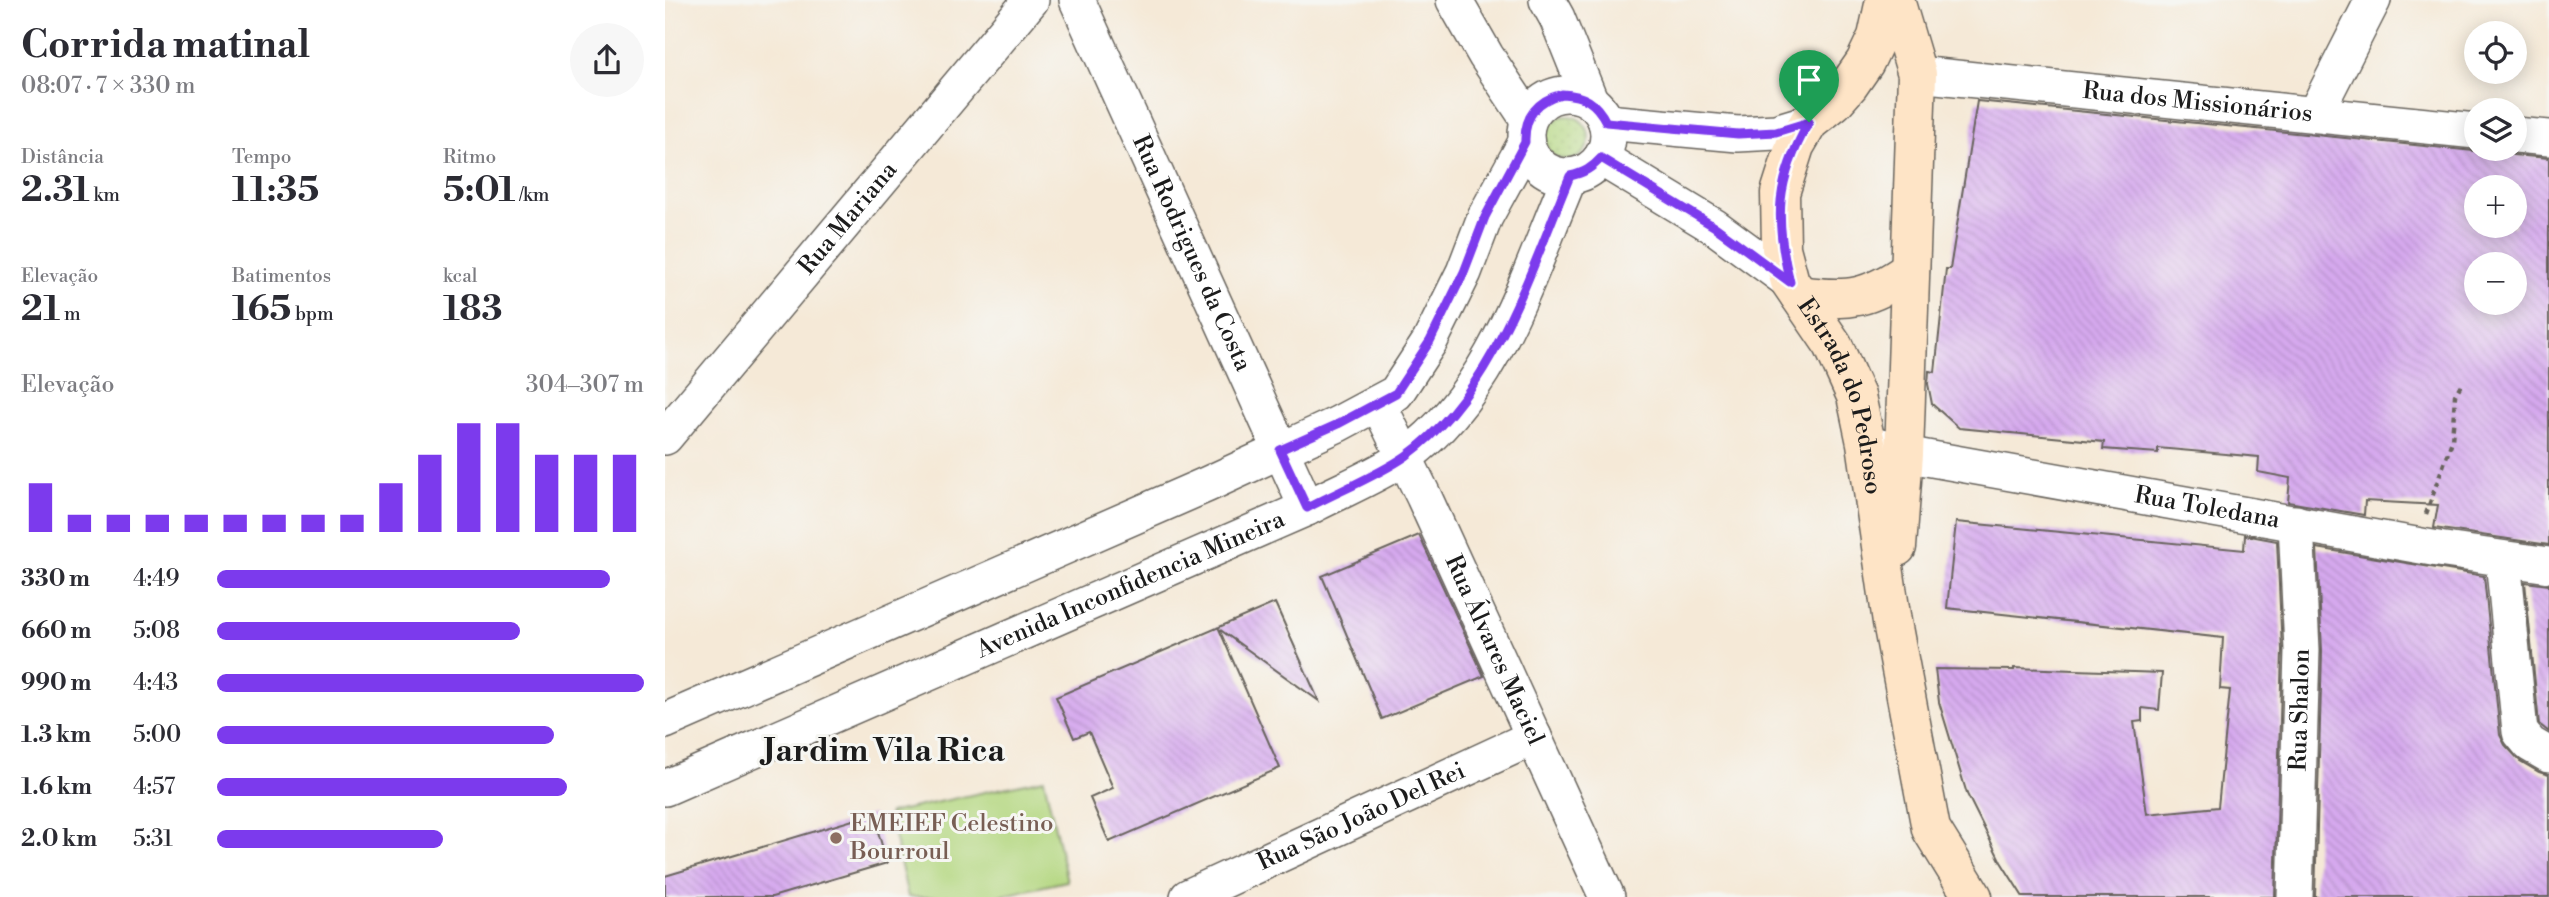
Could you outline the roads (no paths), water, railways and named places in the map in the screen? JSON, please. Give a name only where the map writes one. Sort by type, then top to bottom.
[{"type":"main road","name":"Estrada do Pedroso","points":[[1885,0],[1877,37],[1854,78],[1795,146],[1780,193],[1781,248],[1795,288],[1833,345],[1856,396],[1866,443],[1892,622],[1931,829],[1973,897]]},
{"type":"main road","name":"Estrada do Pedroso","points":[[1892,622],[1903,454],[1917,74],[1895,0]]},
{"type":"main road","points":[[1822,112],[1864,88],[1917,74]]},
{"type":"main road","points":[[1795,288],[1835,300],[1866,295],[1887,286],[1910,270]]},
{"type":"street","name":"Rua Mariana","points":[[665,437],[1031,0]]},
{"type":"street","name":"Rua Rodrigues da Costa","points":[[1077,0],[1307,508]]},
{"type":"street","points":[[1454,0],[1527,131],[1537,164],[1558,176],[1570,176],[1593,167],[1601,158],[1608,134],[1547,0]]},
{"type":"street","points":[[2315,114],[2373,0]]},
{"type":"street","name":"Rua dos Missionários","points":[[1917,74],[2464,130]]},
{"type":"street","points":[[665,720],[1096,534],[1280,450],[1396,393],[1430,341],[1464,272],[1485,217],[1536,107],[1548,98],[1577,94],[1598,111],[1738,134],[1776,132],[1822,112]]},
{"type":"street","points":[[2527,136],[2549,138]]},
{"type":"street","points":[[1601,158],[1715,227],[1795,288]]},
{"type":"street","name":"Avenida Inconfidencia Mineira","points":[[665,788],[1307,508],[1404,457],[1443,425],[1497,349],[1570,176]]},
{"type":"street","name":"Rua Álvares Maciel","points":[[1378,403],[1607,897]]},
{"type":"street","name":"Rua Toledana","points":[[1866,443],[1903,454],[2416,545],[2549,565]]},
{"type":"street","name":"Rua Shalon","points":[[2295,897],[2302,650],[2296,523]]},
{"type":"street","points":[[2503,559],[2520,732],[2529,744],[2549,755]]},
{"type":"street","name":"Rua São João Del Rei","points":[[1188,897],[1246,885],[1534,737]]},
{"type":"place","name":"EMEIEF Celestino Bourroul","points":[[836,838]]},
{"type":"district","name":"Jardim Vila Rica","points":[[884,751]]}]
